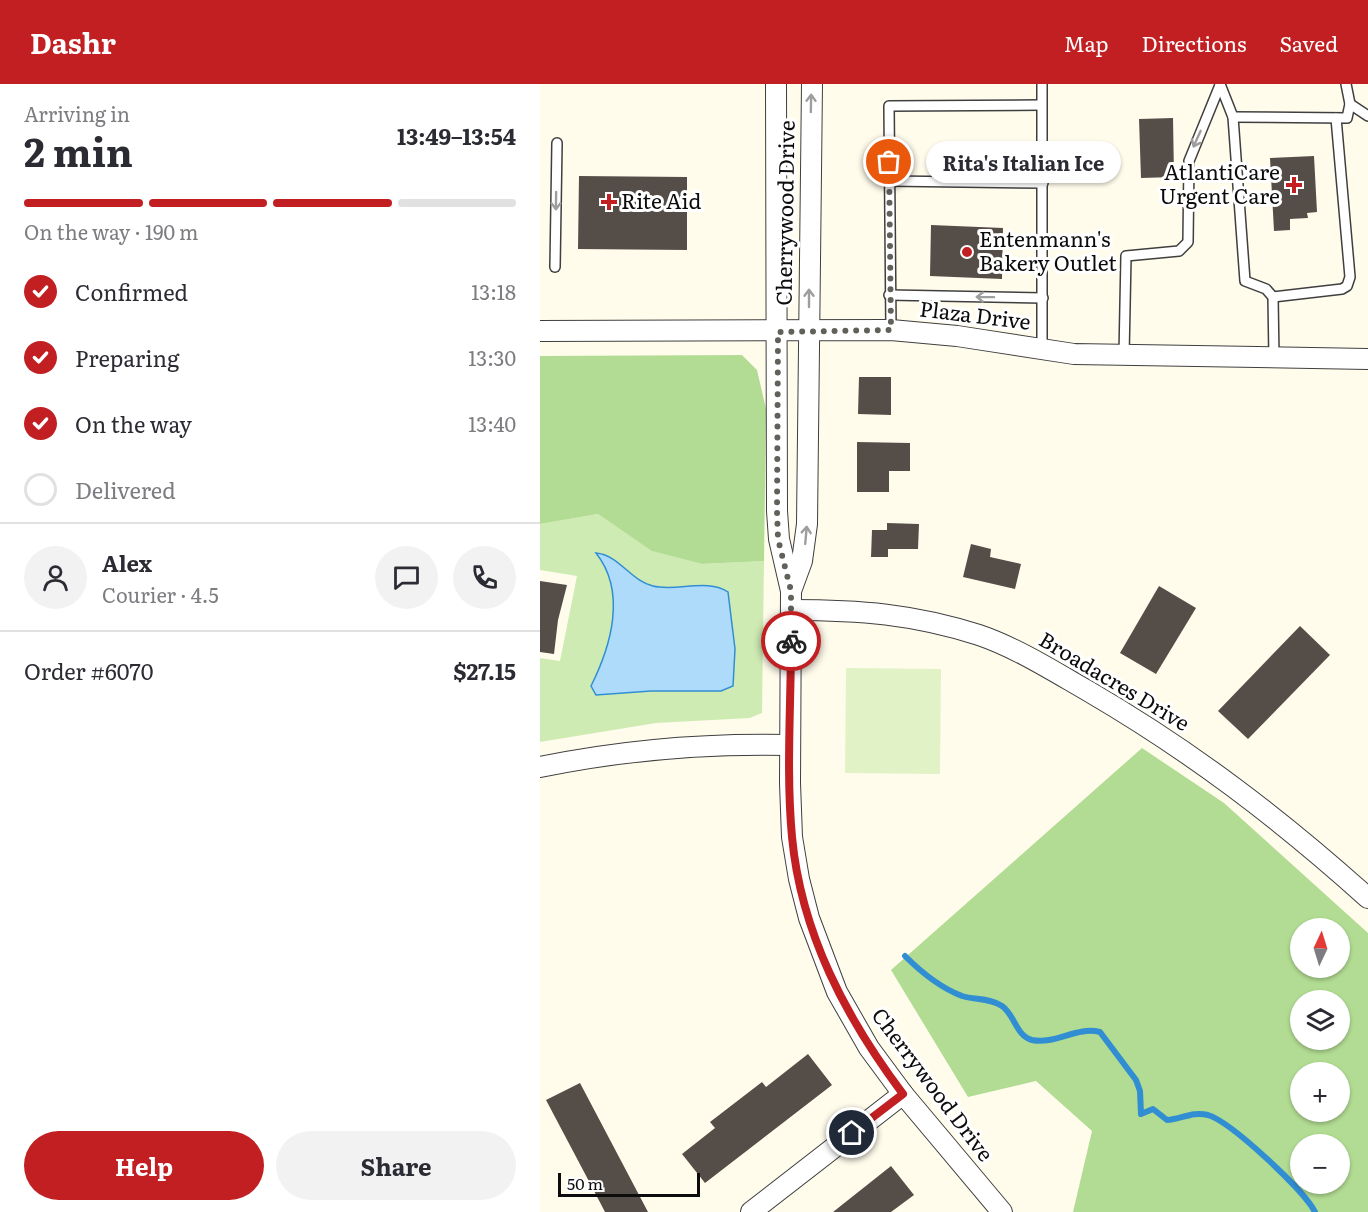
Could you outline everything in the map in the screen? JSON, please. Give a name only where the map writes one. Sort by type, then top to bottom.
[{"type":"street","name":"Cherrywood Drive","points":[[776,84],[778,539],[791,601],[792,837],[799,879],[813,929],[847,1012],[869,1048],[903,1094],[1002,1212]]},
{"type":"street","name":"Cherrywood Drive","points":[[791,601],[802,561],[807,524],[812,84]]},
{"type":"street","name":"Plaza Drive","points":[[540,331],[891,330],[957,336],[1074,354],[1368,360]]},
{"type":"street","name":"Broadacres Drive","points":[[791,601],[890,613],[950,627],[1010,648],[1119,710],[1197,759],[1292,830],[1368,898]]},
{"type":"street","points":[[540,767],[675,746],[790,745]]},
{"type":"street","points":[[751,1212],[903,1094]]},
{"type":"lane","points":[[1042,84],[1042,349]]},
{"type":"lane","points":[[1233,117],[1347,118],[1350,104],[1346,84]]},
{"type":"lane","points":[[1220,85],[1233,117],[1245,281],[1266,289],[1273,297],[1274,358]]},
{"type":"lane","points":[[1124,356],[1126,256],[1179,251],[1188,242],[1189,161],[1220,85]]},
{"type":"lane","points":[[1350,104],[1368,116]]},
{"type":"lane","points":[[891,330],[889,106],[1041,105]]},
{"type":"lane","points":[[1273,297],[1342,290],[1347,286],[1350,277],[1336,118]]},
{"type":"lane","points":[[555,267],[557,143]]},
{"type":"lane","points":[[889,181],[1043,183]]},
{"type":"lane","points":[[889,295],[1043,298]]},
{"type":"green space","points":[[742,355],[757,370],[766,409],[764,561],[702,564],[652,551],[598,514],[540,524],[540,356]]},
{"type":"green space","points":[[598,514],[653,551],[702,564],[764,561],[762,713],[750,718],[656,723],[540,742],[540,658],[560,661],[577,576],[540,570],[540,524]]},
{"type":"green space","points":[[846,668],[941,669],[940,774],[845,773]]},
{"type":"green space","points":[[1142,748],[1224,803],[1368,933],[1368,1212],[1073,1212],[1092,1131],[1036,1081],[968,1097],[891,970]]},
{"type":"water","points":[[596,553],[612,558],[638,579],[653,586],[672,588],[711,586],[728,592],[735,649],[733,686],[721,691],[651,691],[596,695],[591,686],[610,637],[613,602],[606,568]]},
{"type":"building","points":[[1173,118],[1174,177],[1141,178],[1139,119]]},
{"type":"building","name":"AtlantiCare Urgent Care","points":[[1314,156],[1317,212],[1307,213],[1308,218],[1290,219],[1290,230],[1274,231],[1270,158]]},
{"type":"building","name":"Rite Aid","points":[[579,176],[687,177],[687,250],[578,249]]},
{"type":"building","name":"Entenmann's Bakery Outlet","points":[[931,225],[1003,228],[1002,279],[930,276]]},
{"type":"building","points":[[859,377],[891,377],[891,415],[858,414]]},
{"type":"building","points":[[857,442],[910,443],[910,471],[889,471],[889,492],[857,492]]},
{"type":"building","points":[[887,523],[919,524],[918,549],[888,549],[888,557],[871,557],[872,530],[887,530]]},
{"type":"building","points":[[971,544],[991,549],[990,557],[1021,564],[1015,589],[963,577]]},
{"type":"building","points":[[540,581],[567,585],[558,620],[554,654],[540,652]]},
{"type":"building","points":[[1159,586],[1196,608],[1156,674],[1120,653]]},
{"type":"building","points":[[1300,626],[1330,655],[1248,739],[1218,711]]},
{"type":"building","points":[[808,1054],[832,1085],[705,1183],[682,1154],[715,1128],[710,1122],[762,1082],[766,1087]]},
{"type":"building","points":[[580,1083],[648,1212],[605,1212],[546,1100]]},
{"type":"building","points":[[891,1166],[914,1195],[891,1212],[833,1212]]},
{"type":"waterway","points":[[905,956],[931,979],[954,993],[1002,1006],[1022,1034],[1032,1040],[1049,1040],[1083,1031],[1100,1032],[1136,1080],[1140,1091],[1141,1114],[1153,1109],[1167,1120],[1197,1114],[1208,1115],[1219,1120],[1282,1173],[1315,1212]]},
{"type":"way so far","points":[[791,641],[791,591],[778,539],[778,332],[891,330],[889,162]]},
{"type":"place","name":"Rita's Italian Ice","points":[[889,162]]},
{"type":"place","name":"AtlantiCare Urgent Care","points":[[1294,185]]},
{"type":"place","name":"Rite Aid","points":[[609,202]]},
{"type":"place","name":"Entenmann's Bakery Outlet","points":[[967,252]]},
{"type":"route","points":[[791,641],[792,837],[804,900],[820,952],[847,1012],[869,1048],[903,1094],[852,1133]]}]
